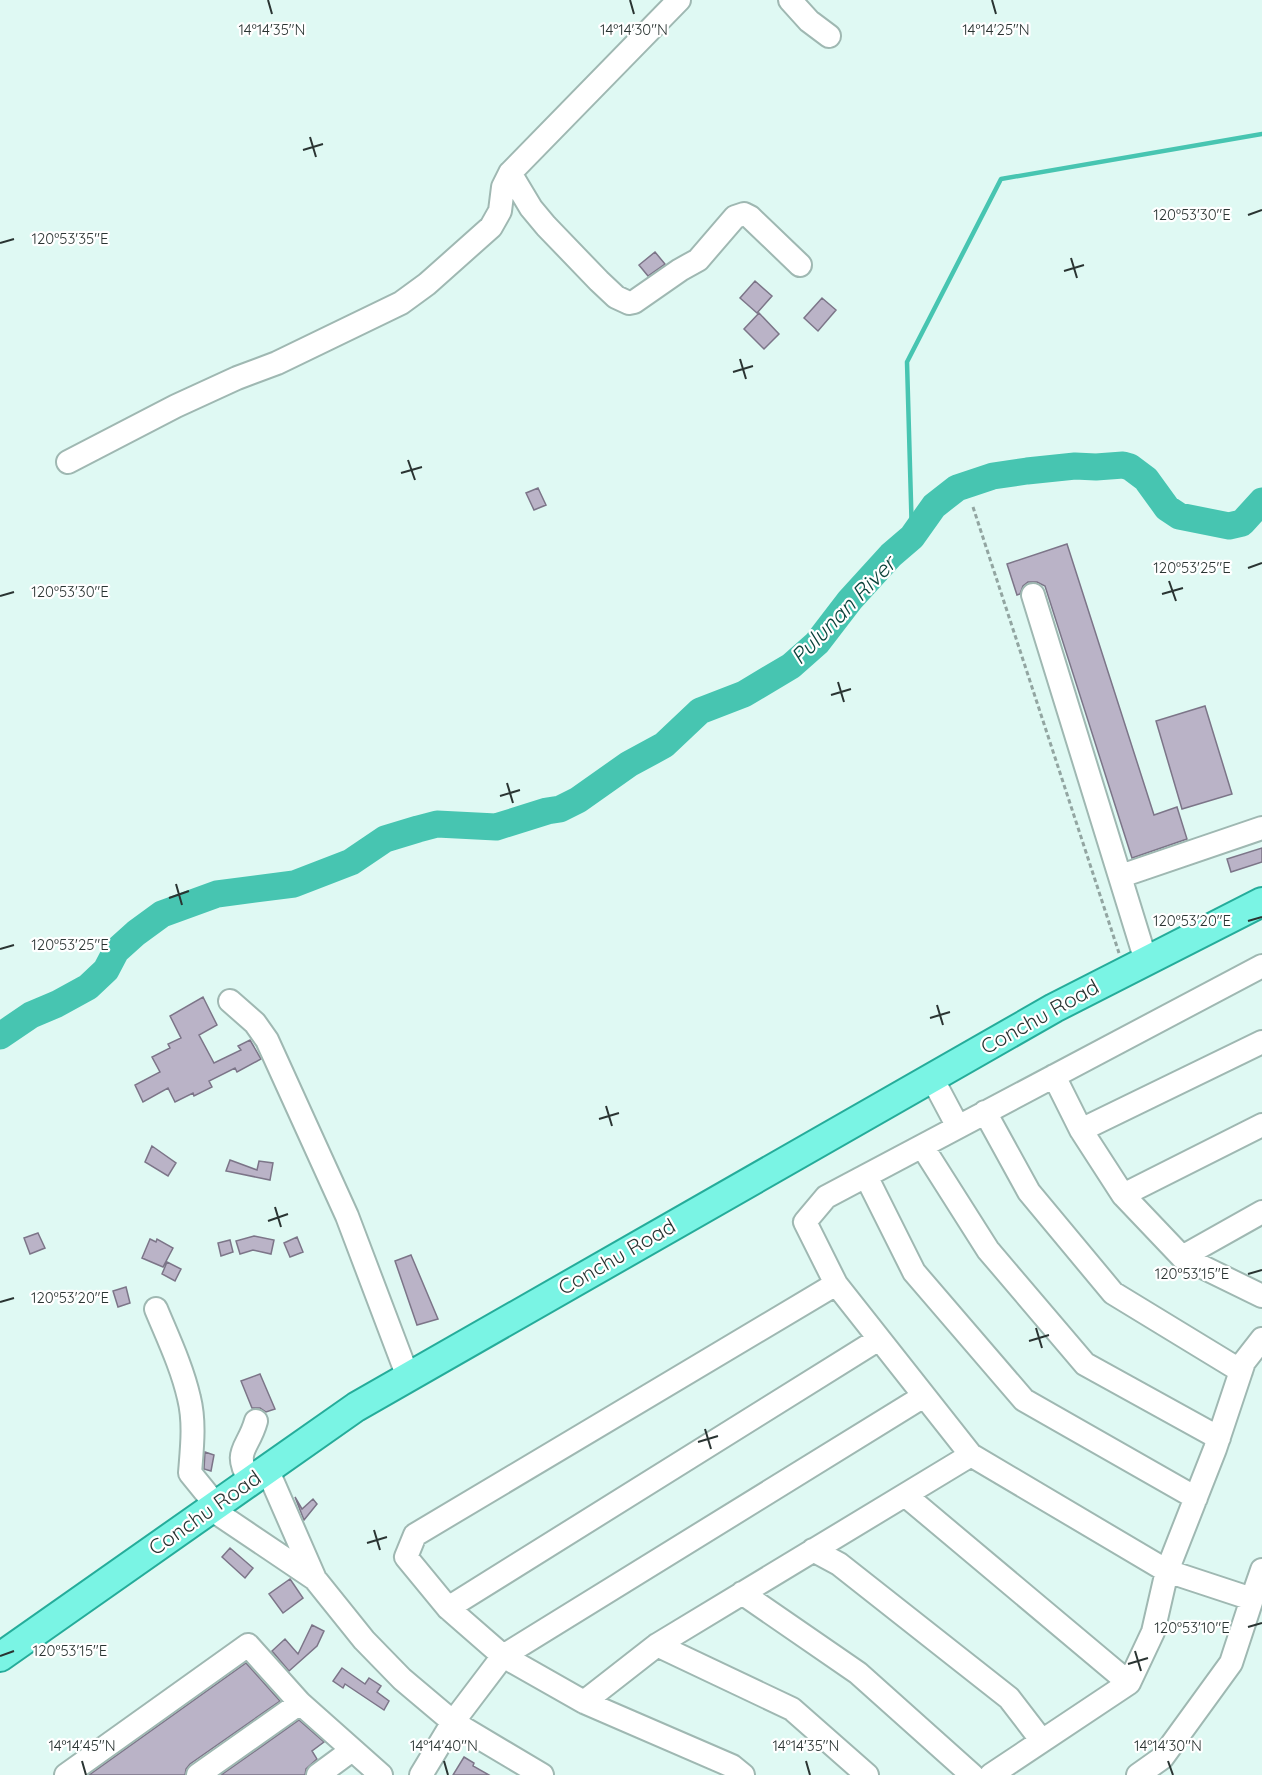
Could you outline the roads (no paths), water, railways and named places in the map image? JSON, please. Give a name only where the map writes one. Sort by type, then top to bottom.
[{"type":"main road","name":"Conchu Road","points":[[0,1657],[356,1407],[1054,1008],[1262,902]]},
{"type":"street","points":[[68,462],[176,406],[276,363],[401,303],[491,226],[500,211],[503,187],[510,173],[679,0]]},
{"type":"street","points":[[790,0],[809,21],[830,36]]},
{"type":"street","points":[[510,173],[538,217],[599,281],[624,302],[634,302],[698,260],[739,215],[750,217],[800,265]]},
{"type":"street","points":[[1033,595],[1121,876],[1136,966]]},
{"type":"street","points":[[1121,876],[1262,828]]},
{"type":"street","points":[[1252,1599],[1167,1571],[970,1455],[836,1284],[805,1222],[826,1197],[1262,966]]},
{"type":"street","points":[[230,1001],[255,1023],[267,1041],[347,1216],[408,1377]]},
{"type":"street","points":[[1082,1130],[1262,1042]]},
{"type":"street","points":[[1054,1076],[1082,1130],[1123,1195],[1182,1257],[1262,1296]]},
{"type":"street","points":[[932,1078],[958,1127]]},
{"type":"street","points":[[986,1112],[1029,1192],[1113,1293],[1241,1371]]},
{"type":"street","points":[[1123,1195],[1262,1125]]},
{"type":"street","points":[[922,1146],[988,1250],[1085,1364],[1219,1438]]},
{"type":"street","points":[[866,1176],[914,1272],[1024,1400],[1196,1498]]},
{"type":"street","points":[[1182,1257],[1262,1212]]},
{"type":"street","points":[[743,1775],[732,1766],[584,1702],[503,1656],[448,1608],[406,1557],[415,1535],[836,1284]]},
{"type":"street","points":[[156,1309],[178,1360],[190,1398],[192,1419],[190,1473],[213,1507],[315,1580]]},
{"type":"street","points":[[448,1608],[879,1339]]},
{"type":"street","points":[[991,1775],[1129,1683],[1153,1632],[1167,1571],[1219,1438],[1244,1362],[1262,1339]]},
{"type":"street","points":[[421,1775],[453,1722],[503,1656],[924,1396]]},
{"type":"street","points":[[256,1421],[243,1447],[241,1461],[243,1468],[259,1475],[315,1580],[372,1648],[402,1679],[453,1722],[542,1775]]},
{"type":"street","points":[[584,1702],[657,1645],[970,1455]]},
{"type":"street","points":[[905,1495],[1129,1683]]},
{"type":"street","points":[[813,1550],[839,1564],[1008,1698],[1042,1741]]},
{"type":"street","points":[[1138,1775],[1162,1758],[1231,1663],[1262,1570]]},
{"type":"street","points":[[742,1593],[858,1673],[972,1775]]},
{"type":"street","points":[[66,1775],[248,1645],[300,1703],[381,1775]]},
{"type":"street","points":[[657,1645],[792,1709],[867,1775]]},
{"type":"street","points":[[198,1775],[300,1703]]},
{"type":"street","points":[[318,1775],[352,1750]]},
{"type":"waterway","points":[[912,537],[907,362],[1001,179],[1262,134]]},
{"type":"waterway","name":"Pulunan River","points":[[0,1036],[31,1015],[88,987],[106,970],[116,951],[162,914],[217,894],[294,884],[351,862],[385,839],[418,829],[437,824],[496,827],[560,809],[578,800],[629,764],[664,745],[700,711],[744,694],[791,666],[817,643],[850,600],[891,555],[912,537],[934,506],[957,488],[993,476],[1027,471],[1075,466],[1123,465],[1130,467],[1146,479],[1167,508],[1179,516],[1229,526],[1242,523],[1262,501]]}]
